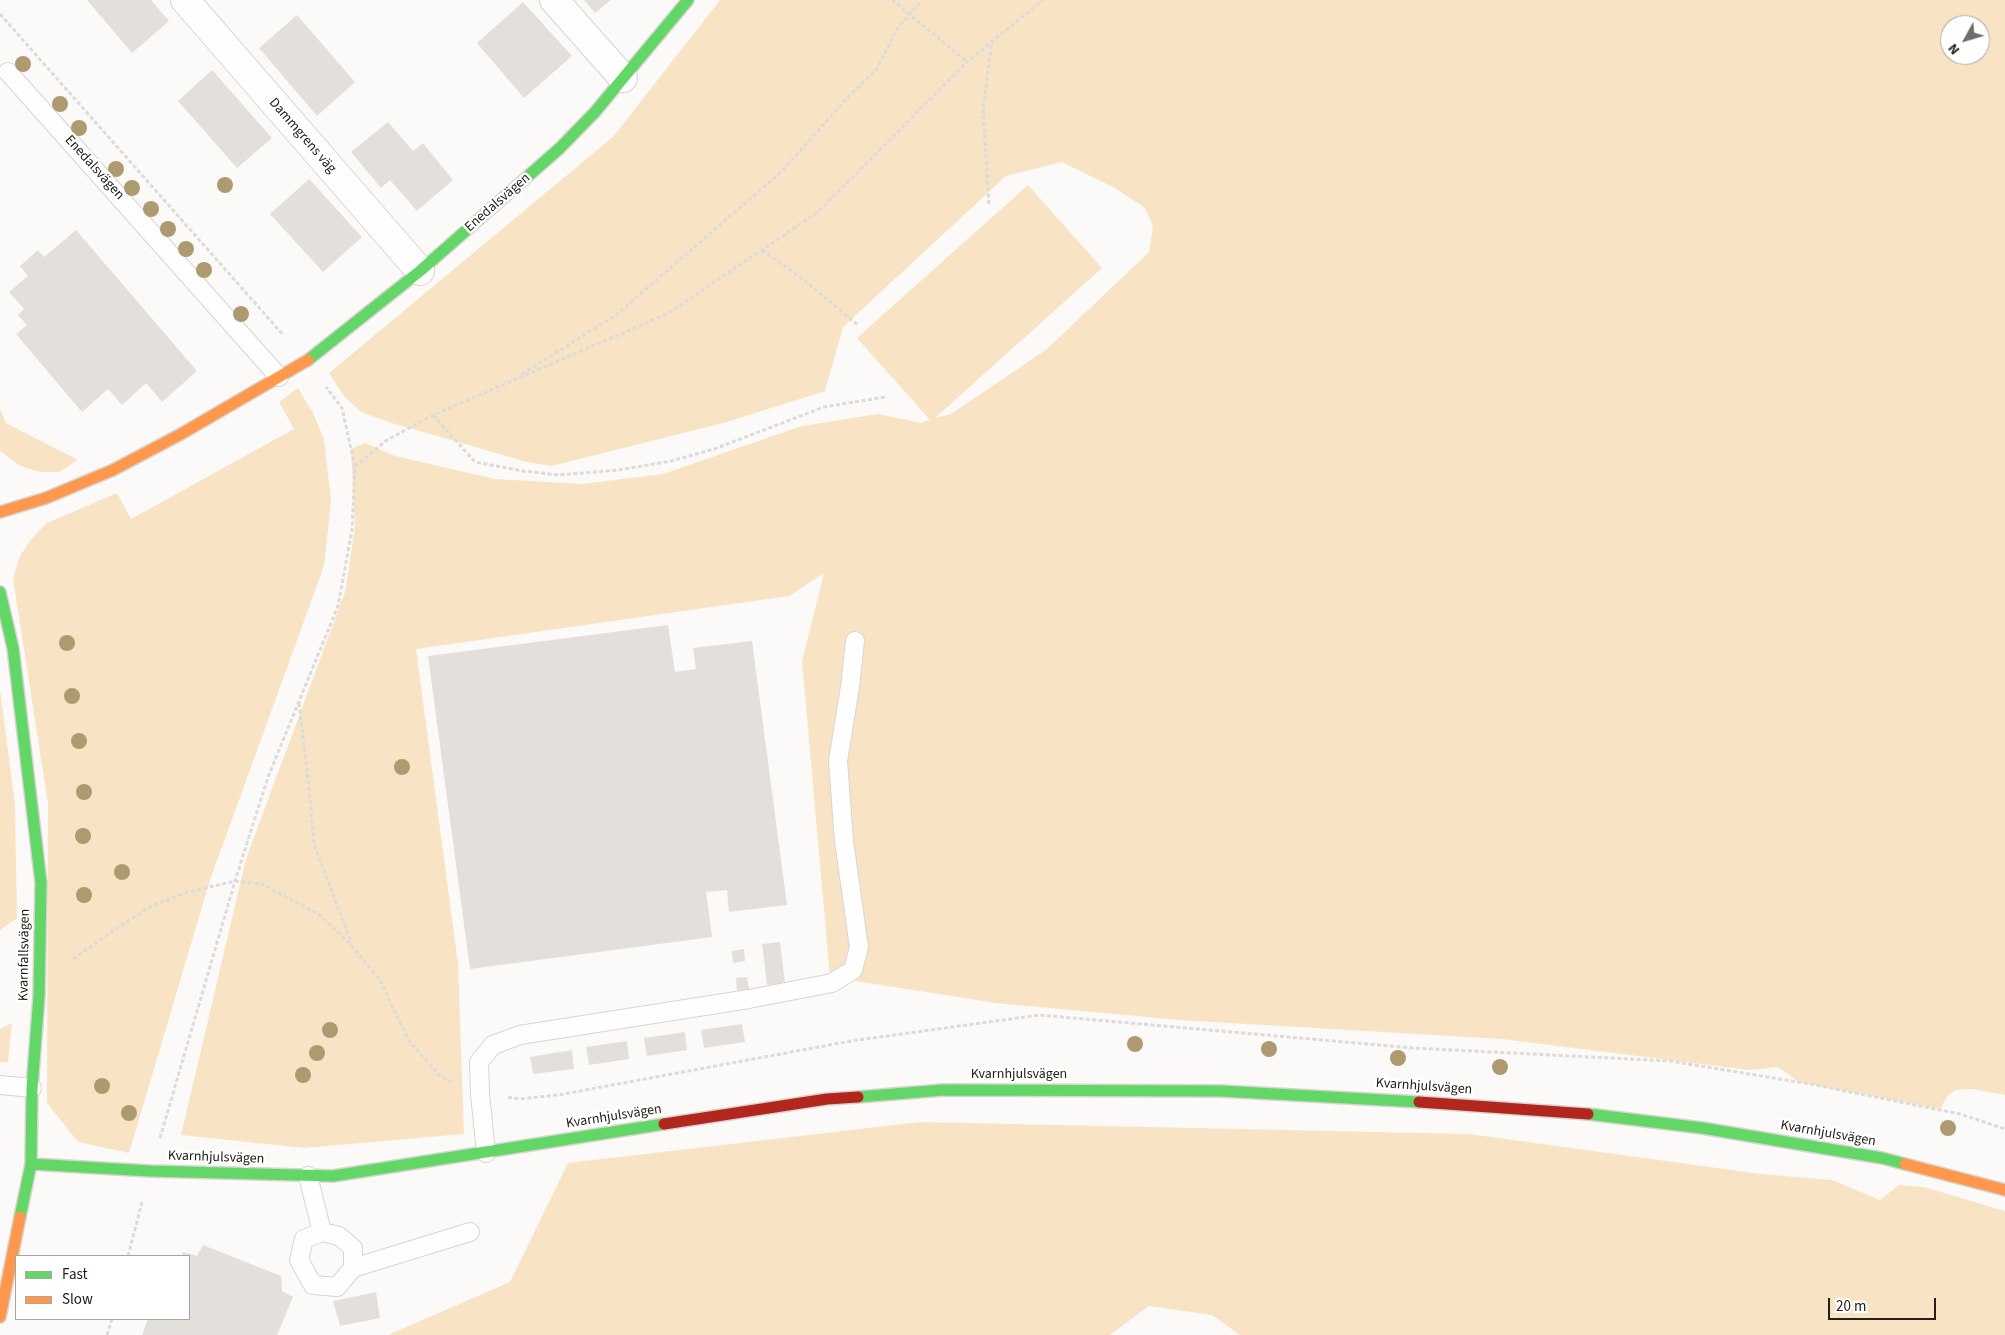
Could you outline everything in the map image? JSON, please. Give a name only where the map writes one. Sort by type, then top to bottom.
[{"type":"street","name":"Dammgrens väg","points":[[184,0],[420,271]]},
{"type":"street","points":[[554,0],[623,78]]},
{"type":"street","name":"Enedalsvägen","points":[[0,512],[46,498],[113,470],[307,361],[420,271],[560,148],[595,112],[688,0]]},
{"type":"street","name":"Kvarnfallsvägen","points":[[0,592],[13,648],[41,883],[39,996],[32,1088],[31,1164],[0,1317]]},
{"type":"street","name":"Kvarnhjulsvägen","points":[[31,1164],[150,1171],[334,1176],[827,1100],[942,1090],[1221,1091],[1436,1102],[1559,1112],[1702,1128],[1882,1158],[2005,1190]]},
{"type":"lane","name":"Enedalsvägen","points":[[8,72],[279,377]]},
{"type":"lane","points":[[486,1153],[479,1062],[493,1045],[520,1035],[767,996],[832,983],[854,970],[860,947],[844,842],[838,761],[850,687],[855,641]]},
{"type":"lane","points":[[0,1085],[32,1088]]},
{"type":"lane","points":[[308,1176],[322,1232]]},
{"type":"lane","points":[[353,1268],[353,1248],[339,1236],[322,1232],[304,1239],[299,1260],[313,1285],[337,1287],[353,1268],[470,1232]]},
{"type":"path","points":[[892,0],[967,62]]},
{"type":"path","points":[[513,380],[616,316],[781,172],[850,95],[876,70],[897,29],[922,0]]},
{"type":"path","points":[[355,467],[387,440],[433,415],[667,314],[818,212],[967,62],[1043,0]]},
{"type":"path","points":[[989,204],[983,109],[992,41]]},
{"type":"path","points":[[762,250],[799,276],[858,325]]},
{"type":"path","points":[[433,415],[475,462],[558,475],[619,470],[671,461],[714,448],[824,407],[885,397]]},
{"type":"path","points":[[299,703],[310,788],[314,844],[354,947]]},
{"type":"path","points":[[69,962],[154,905],[185,893],[235,881],[262,884],[320,915],[354,947],[381,982],[409,1041],[441,1077],[480,1094],[519,1099],[558,1095],[851,1041],[1039,1015],[1413,1048],[1670,1062],[1810,1084],[1960,1114],[2005,1129]]},
{"type":"path","points":[[128,1255],[150,1171],[235,881]]},
{"type":"path","points":[[107,1335],[112,1320]]},
{"type":"shaded area","points":[[720,0],[2005,0],[2005,1095],[1972,1089],[1956,1090],[1948,1095],[1940,1109],[1799,1082],[1778,1067],[1749,1070],[1502,1039],[1179,1020],[996,1003],[830,977],[802,661],[824,573],[789,596],[416,649],[458,963],[464,1134],[304,1148],[181,1135],[246,859],[345,592],[355,528],[351,449],[365,443],[395,456],[495,479],[582,484],[663,474],[802,426],[878,414],[921,423],[930,420],[857,338],[1028,185],[1102,268],[935,418],[951,414],[1047,349],[1149,252],[1153,226],[1144,207],[1113,187],[1062,162],[1006,176],[843,327],[825,391],[727,422],[552,466],[527,462],[392,423],[361,412],[344,396],[329,373],[613,137]]},
{"type":"shaded area","points":[[298,388],[313,413],[324,439],[331,501],[324,566],[210,880],[129,1153],[78,1142],[47,1103],[48,804],[13,578],[20,556],[33,537],[47,523],[117,493],[131,519],[294,429],[279,402]]},
{"type":"shaded area","points":[[0,409],[6,423],[78,460],[59,472],[40,472],[20,466],[0,451]]},
{"type":"shaded area","points":[[0,690],[15,804],[17,918],[0,930]]},
{"type":"shaded area","points":[[12,1023],[8,1062],[0,1062],[0,1029]]},
{"type":"shaded area","points":[[920,1122],[1469,1134],[1761,1174],[1832,1180],[1880,1200],[1899,1185],[1924,1187],[2005,1211],[2005,1335],[1240,1335],[1212,1315],[1149,1306],[1110,1335],[388,1335],[510,1282],[568,1163]]},
{"type":"building","points":[[87,0],[151,0],[169,21],[132,53]]},
{"type":"building","points":[[584,0],[611,0],[595,13]]},
{"type":"building","points":[[523,2],[572,56],[524,98],[477,43]]},
{"type":"building","points":[[297,15],[355,82],[317,116],[259,48]]},
{"type":"building","points":[[212,70],[272,138],[237,168],[178,101]]},
{"type":"building","points":[[388,122],[413,151],[423,143],[453,180],[417,211],[390,180],[381,188],[351,152]]},
{"type":"building","points":[[309,179],[362,237],[323,272],[270,214]]},
{"type":"building","points":[[76,230],[197,371],[162,402],[146,383],[122,405],[108,389],[82,412],[16,334],[27,325],[18,315],[24,309],[9,292],[28,276],[20,266],[38,250],[44,257]]},
{"type":"building","points":[[668,625],[675,672],[696,669],[693,648],[752,641],[787,905],[729,912],[727,890],[706,892],[712,937],[470,969],[428,656]]},
{"type":"building","points":[[780,942],[785,983],[767,985],[762,944]]},
{"type":"building","points":[[744,949],[745,961],[733,963],[732,951]]},
{"type":"building","points":[[747,977],[749,989],[737,990],[736,978]]},
{"type":"building","points":[[742,1024],[745,1042],[704,1048],[701,1030]]},
{"type":"building","points":[[685,1032],[687,1050],[647,1056],[644,1038]]},
{"type":"building","points":[[627,1041],[629,1059],[589,1065],[586,1047]]},
{"type":"building","points":[[572,1050],[574,1069],[533,1074],[530,1057]]},
{"type":"building","points":[[203,1245],[281,1276],[282,1291],[293,1297],[277,1335],[142,1335],[148,1320],[190,1320],[190,1255],[182,1255],[183,1252],[197,1256]]},
{"type":"building","points":[[376,1292],[380,1318],[340,1326],[333,1301]]},
{"type":"traffic: fast","points":[[308,360],[420,271],[560,148],[595,112],[688,0]]},
{"type":"traffic: fast","points":[[0,592],[13,648],[41,883],[39,996],[32,1088],[31,1164],[20,1217]]},
{"type":"traffic: fast","points":[[858,1097],[943,1090],[1221,1091],[1419,1102]]},
{"type":"traffic: fast","points":[[1588,1114],[1702,1128],[1882,1158],[1905,1164]]},
{"type":"traffic: fast","points":[[31,1164],[150,1171],[333,1176],[664,1124]]},
{"type":"traffic: slow","points":[[0,512],[46,498],[113,470],[181,434],[308,360]]},
{"type":"traffic: slow","points":[[1905,1164],[2005,1190]]},
{"type":"traffic: slow","points":[[0,1317],[20,1217]]},
{"type":"traffic: jam","points":[[664,1124],[827,1099],[858,1097]]},
{"type":"traffic: jam","points":[[1419,1102],[1588,1114]]}]
